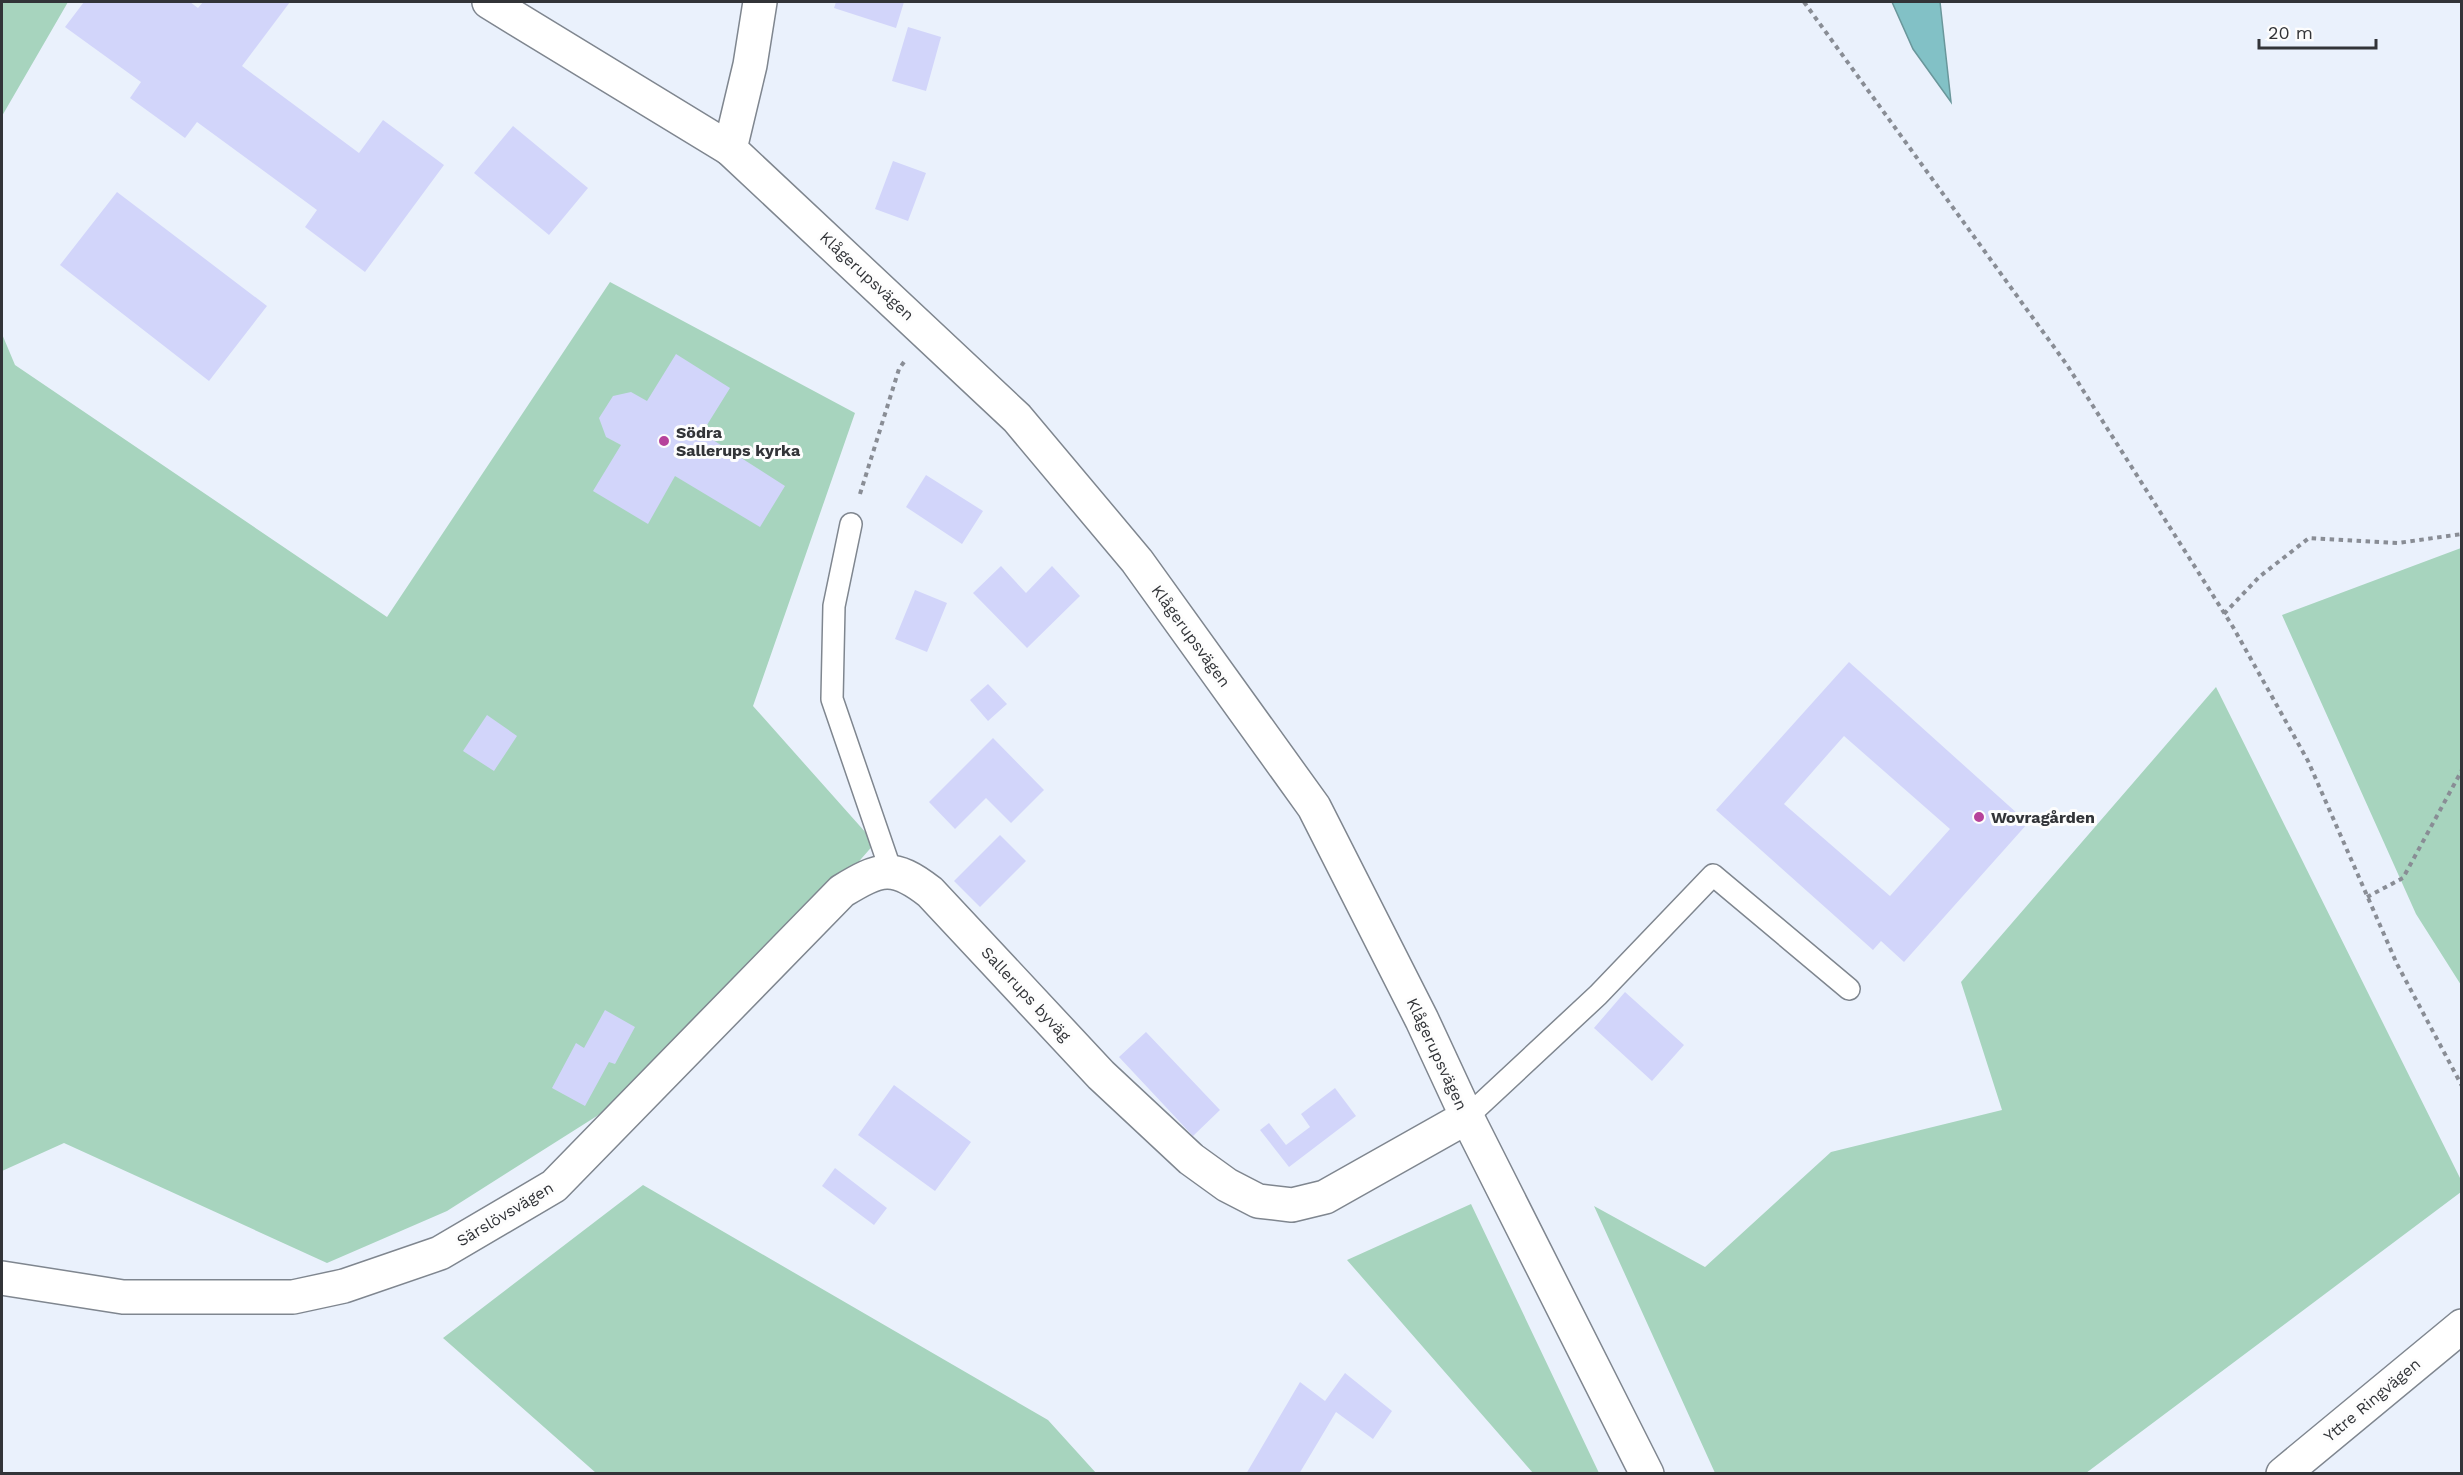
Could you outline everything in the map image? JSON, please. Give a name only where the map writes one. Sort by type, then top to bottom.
[{"type":"main road","name":"Klågerupsvägen","points":[[489,2],[730,148],[1017,418],[1137,561],[1314,807],[1647,1473]]},
{"type":"main road","points":[[730,148],[750,64],[760,2]]},
{"type":"main road","name":"Sallerups byväg","points":[[891,872],[911,877],[930,892],[1101,1075],[1191,1159],[1227,1185],[1258,1201],[1292,1205],[1325,1197],[1467,1117]]},
{"type":"main road","name":"Särslövsvägen","points":[[2,1278],[123,1297],[293,1297],[344,1286],[440,1253],[554,1186],[842,891],[870,874],[891,872]]},
{"type":"main road","name":"Yttre Ringvägen","points":[[2283,1473],[2462,1326]]},
{"type":"lane","points":[[851,524],[834,606],[832,699],[891,872]]},
{"type":"lane","points":[[1467,1117],[1598,995],[1713,875],[1849,989]]},
{"type":"path","points":[[1804,2],[2067,365],[2224,614],[2308,761],[2397,964],[2462,1086]]},
{"type":"path","points":[[851,524],[899,369],[926,331]]},
{"type":"path","points":[[2224,614],[2259,577],[2309,538],[2398,543],[2462,534]]},
{"type":"path","points":[[2367,897],[2403,878],[2462,770]]},
{"type":"green space","points":[[2,2],[68,2],[2,116]]},
{"type":"green space","points":[[610,282],[855,413],[753,706],[875,843],[687,1059],[447,1211],[327,1263],[64,1143],[2,1171],[2,334],[15,365],[387,617]]},
{"type":"green space","points":[[2462,548],[2461,985],[2416,914],[2282,615]]},
{"type":"green space","points":[[2216,687],[2461,1180],[2461,1192],[2086,1473],[1715,1473],[1594,1206],[1705,1267],[1831,1152],[2002,1110],[1961,982]]},
{"type":"green space","points":[[643,1185],[1048,1420],[1096,1473],[596,1473],[443,1338]]},
{"type":"green space","points":[[1471,1204],[1599,1473],[1533,1473],[1347,1260]]},
{"type":"water","points":[[1892,2],[1940,2],[1951,102],[1913,49]]},
{"type":"building","points":[[84,2],[190,2],[198,8],[203,2],[290,2],[242,66],[359,153],[383,120],[444,165],[365,272],[305,227],[317,210],[197,122],[185,138],[130,98],[141,82],[65,27]]},
{"type":"building","points":[[836,2],[904,2],[896,28],[834,8]]},
{"type":"building","points":[[908,27],[941,37],[926,91],[892,81]]},
{"type":"building","points":[[513,126],[588,188],[549,235],[474,173]]},
{"type":"building","points":[[893,161],[926,173],[908,221],[875,209]]},
{"type":"building","points":[[117,192],[267,306],[209,381],[60,265]]},
{"type":"building","name":"Södra Sallerups kyrka","points":[[676,354],[730,388],[702,433],[785,486],[760,527],[675,476],[648,524],[593,491],[621,445],[606,437],[599,418],[613,396],[631,392],[647,401]]},
{"type":"building","points":[[926,475],[983,511],[962,544],[906,507]]},
{"type":"building","points":[[1001,566],[1026,593],[1052,566],[1080,596],[1027,648],[973,593]]},
{"type":"building","points":[[915,590],[947,603],[927,652],[895,639]]},
{"type":"building","name":"Wovragården","points":[[1849,662],[2028,823],[1904,962],[1881,941],[1873,950],[1716,810]],"holes":[[[1844,736],[1950,829],[1890,896],[1784,804]]]},
{"type":"building","points":[[988,684],[1007,704],[988,721],[970,700]]},
{"type":"building","points":[[487,715],[517,736],[494,771],[463,751]]},
{"type":"building","points":[[993,738],[1044,790],[1011,823],[986,798],[955,829],[929,802]]},
{"type":"building","points":[[1000,835],[1026,861],[980,907],[954,881]]},
{"type":"building","points":[[1625,992],[1684,1045],[1652,1081],[1594,1028]]},
{"type":"building","points":[[605,1010],[635,1027],[615,1064],[609,1062],[585,1106],[552,1088],[576,1043],[584,1048]]},
{"type":"building","points":[[1146,1032],[1220,1110],[1193,1136],[1119,1057]]},
{"type":"building","points":[[894,1085],[971,1142],[935,1191],[858,1135]]},
{"type":"building","points":[[1335,1088],[1356,1116],[1289,1167],[1260,1130],[1269,1123],[1286,1145],[1310,1127],[1301,1114]]},
{"type":"building","points":[[835,1168],[887,1208],[874,1225],[822,1186]]},
{"type":"building","points":[[1345,1373],[1392,1411],[1373,1439],[1336,1412],[1299,1474],[1246,1474],[1300,1382],[1325,1401]]},
{"type":"place","name":"Södra Sallerups kyrka","points":[[664,441]]},
{"type":"place","name":"Wovragården","points":[[1979,817]]}]
